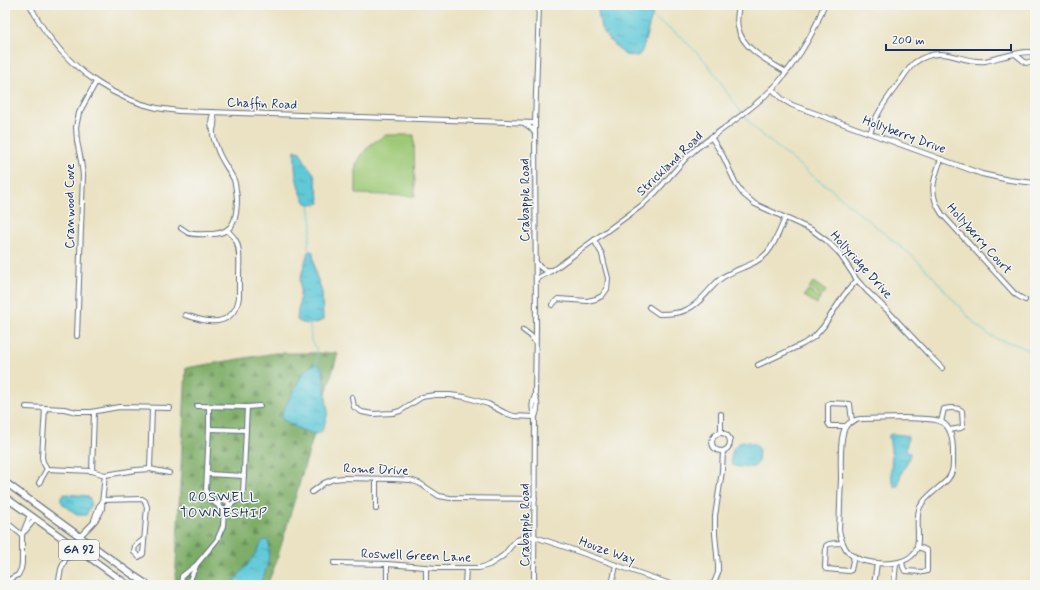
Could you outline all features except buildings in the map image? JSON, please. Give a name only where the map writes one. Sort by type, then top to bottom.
[{"type":"main road","name":"GA 92","points":[[5,482],[79,537],[148,585]]},
{"type":"main road","name":"GA 92","points":[[5,497],[128,585]]},
{"type":"street","name":"Chaffin Road","points":[[30,5],[50,38],[77,67],[96,82],[114,92],[135,101],[156,107],[178,111],[535,123]]},
{"type":"street","name":"Crabapple Road","points":[[534,585],[535,417],[532,412],[535,395],[536,342],[535,123],[539,5]]},
{"type":"street","points":[[739,5],[737,18],[738,26],[744,42],[751,49],[786,72]]},
{"type":"street","name":"Strickland Road","points":[[536,279],[553,270],[641,206],[656,192],[687,157],[772,89],[799,55],[810,38],[824,5]]},
{"type":"street","points":[[870,133],[876,117],[883,105],[909,68],[920,59],[930,55],[940,54],[968,60],[982,61],[1015,54]]},
{"type":"street","name":"Cranwood Cove","points":[[77,336],[83,175],[76,141],[76,127],[79,114],[96,82]]},
{"type":"street","name":"Hollyberry Drive","points":[[772,89],[782,99],[792,105],[982,174],[1035,183]]},
{"type":"street","points":[[181,228],[189,233],[216,234],[230,228],[235,219],[236,187],[217,150],[213,130],[211,128],[213,112]]},
{"type":"street","points":[[524,122],[532,128],[535,134]]},
{"type":"street","name":"Hollyridge Drive","points":[[711,137],[723,156],[736,184],[743,194],[755,204],[812,230],[827,241],[839,253],[857,280],[942,368]]},
{"type":"street","name":"Hollyberry Court","points":[[941,159],[932,185],[933,197],[942,214],[1014,293],[1025,300]]},
{"type":"street","points":[[649,307],[659,314],[674,313],[688,309],[697,303],[723,277],[751,265],[766,254],[785,218]]},
{"type":"street","points":[[185,315],[210,322],[219,321],[232,315],[236,308],[239,298],[238,244],[227,230]]},
{"type":"street","points":[[552,305],[558,299],[587,301],[596,299],[602,296],[607,289],[608,278],[602,254],[594,240]]},
{"type":"street","points":[[536,262],[545,270],[553,270]]},
{"type":"street","points":[[758,365],[803,344],[814,336],[823,327],[844,295],[857,280]]},
{"type":"street","points":[[523,330],[536,342]]},
{"type":"street","points":[[352,397],[354,407],[362,412],[373,414],[393,413],[400,411],[422,397],[450,395],[470,398],[488,404],[514,416],[535,417]]},
{"type":"street","points":[[846,426],[843,435],[841,453],[839,530],[841,540],[850,554],[864,561],[896,563],[908,559],[917,547],[918,513],[920,506],[952,474],[953,452],[950,430],[946,424],[937,420],[904,418],[860,419],[846,426],[830,426],[828,423],[828,405],[830,403],[850,404],[852,422]]},
{"type":"street","points":[[196,406],[260,406]]},
{"type":"street","points":[[26,407],[64,409],[77,412],[94,412],[119,407],[170,408]]},
{"type":"street","points":[[209,407],[206,491],[207,497],[224,510]]},
{"type":"street","points":[[186,585],[198,564],[217,540],[222,526],[224,510],[241,497],[243,493],[247,407]]},
{"type":"street","points":[[45,408],[42,457],[47,469]]},
{"type":"street","points":[[150,469],[152,408]]},
{"type":"street","points":[[941,422],[944,409],[960,409],[962,411],[963,426],[961,428],[950,430]]},
{"type":"street","points":[[92,471],[94,412]]},
{"type":"street","points":[[721,414],[721,432]]},
{"type":"street","points":[[209,429],[246,430]]},
{"type":"street","points":[[721,432],[727,435],[730,440],[728,448],[722,451],[716,450],[711,442],[715,434],[721,432]]},
{"type":"street","points":[[708,585],[715,584],[718,573],[715,516],[722,471],[722,451]]},
{"type":"street","points":[[47,469],[92,471],[105,474],[150,469],[169,473]]},
{"type":"street","points":[[39,483],[47,469]]},
{"type":"street","points":[[79,537],[100,515],[103,507],[105,474]]},
{"type":"street","points":[[207,474],[244,476]]},
{"type":"street","name":"Rome Drive","points":[[312,492],[324,483],[334,479],[393,479],[410,480],[419,483],[439,496],[450,498],[535,499]]},
{"type":"street","points":[[376,479],[376,509]]},
{"type":"street","points":[[103,502],[142,499],[145,501],[147,507],[143,554],[138,557],[134,552],[135,546],[144,539]]},
{"type":"street","points":[[219,507],[218,503],[222,501],[228,502],[228,507]]},
{"type":"street","points":[[5,582],[18,575],[21,569],[22,535],[33,517]]},
{"type":"street","points":[[5,521],[22,535]]},
{"type":"street","points":[[58,585],[61,568],[66,558],[65,547],[61,537]]},
{"type":"street","name":"Roswell Green Lane","points":[[334,563],[479,568],[489,565],[504,555],[517,540],[525,537],[535,537]]},
{"type":"street","name":"Houze Way","points":[[535,537],[673,585]]},
{"type":"street","points":[[843,543],[830,544],[826,546],[826,570],[849,571],[851,570],[854,556]]},
{"type":"street","points":[[902,561],[905,571],[927,571],[927,550],[917,547]]},
{"type":"street","points":[[66,558],[80,555],[88,556]]},
{"type":"street","points":[[874,585],[877,563]]},
{"type":"street","points":[[894,585],[896,563]]},
{"type":"street","points":[[182,585],[182,576],[198,564]]},
{"type":"street","points":[[387,564],[387,585]]},
{"type":"street","points":[[612,585],[616,565]]},
{"type":"street","points":[[426,567],[426,585]]},
{"type":"street","points":[[465,585],[466,568]]},
{"type":"green space","points":[[386,135],[414,135],[415,196],[356,194],[356,165],[363,153],[371,144]]},
{"type":"green space","points":[[813,282],[826,291],[822,296],[809,288]]},
{"type":"green space","points":[[808,290],[820,298],[817,304],[804,296]]},
{"type":"green space","points":[[275,353],[338,353],[276,563],[267,585],[175,585],[186,368]]},
{"type":"water","points":[[597,5],[655,5],[642,51],[638,56],[625,55],[609,40],[601,28]]},
{"type":"water","points":[[295,150],[300,152],[314,174],[320,203],[306,203],[303,197],[296,177]]},
{"type":"water","points":[[308,252],[313,252],[315,272],[322,292],[323,320],[317,323],[306,324],[297,320],[300,299],[300,280]]},
{"type":"water","points":[[315,364],[319,365],[323,369],[328,412],[321,432],[316,434],[299,429],[282,419],[282,413],[303,373]]},
{"type":"water","points":[[889,435],[904,435],[908,437],[906,449],[910,453],[897,487],[895,487],[893,483],[891,474]]},
{"type":"water","points":[[743,441],[754,444],[759,449],[758,463],[754,467],[738,467],[732,465],[731,458],[734,447]]},
{"type":"water","points":[[66,494],[87,496],[89,498],[91,505],[86,515],[78,515],[63,504],[61,501],[61,496]]},
{"type":"water","points":[[268,540],[269,557],[264,575],[259,585],[231,585],[252,559],[262,542]]},
{"type":"waterway","points":[[651,17],[681,37],[706,62],[742,113]]},
{"type":"waterway","points":[[744,115],[753,127],[767,139],[819,181],[829,187],[911,255],[931,274],[977,326],[999,340],[1015,344],[1035,353]]},
{"type":"waterway","points":[[309,204],[312,225],[308,245],[309,251]]},
{"type":"waterway","points":[[310,324],[311,341],[316,348],[317,364]]},
{"type":"district","name":"ROSWELL TOWNESHIP","points":[[224,506]]}]
